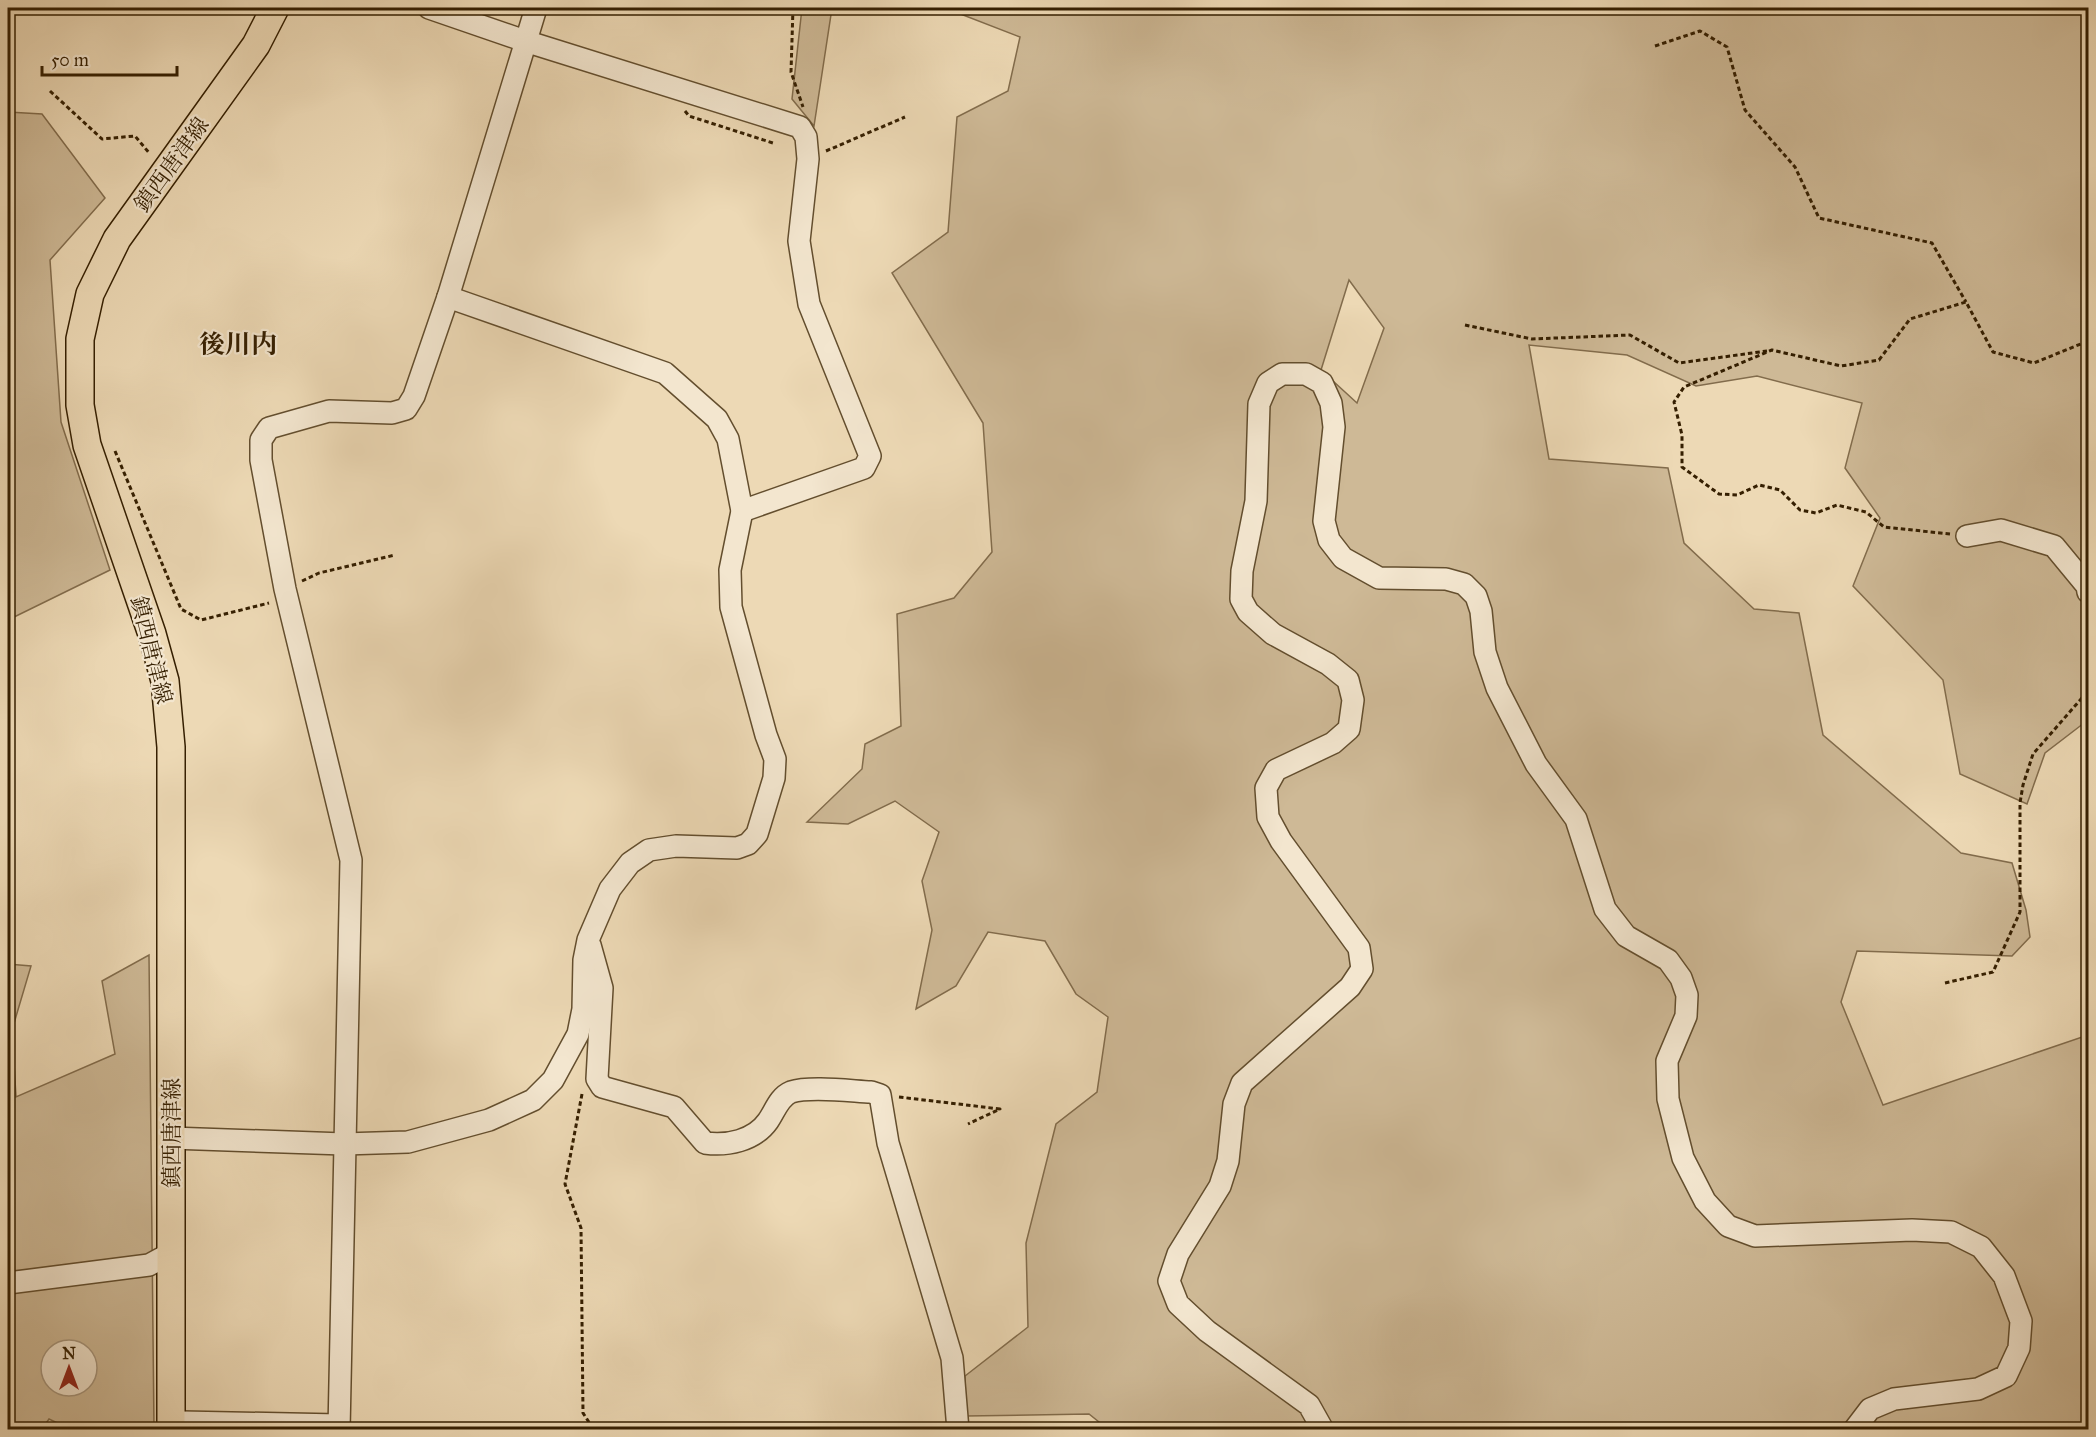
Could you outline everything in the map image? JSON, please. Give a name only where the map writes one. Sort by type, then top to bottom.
[{"type":"main road","name":"鎮西唐津線","points":[[177,1426],[171,1253],[171,747],[165,681],[152,634],[87,445],[80,405],[80,339],[90,294],[117,239],[256,45],[275,8]]},
{"type":"street","points":[[429,8],[525,41],[800,127],[806,137],[808,159],[800,241],[809,304],[870,456],[864,468],[742,511]]},
{"type":"street","points":[[177,1426],[339,1427],[351,860],[285,589],[261,460],[261,440],[270,428],[329,411],[392,413],[406,409],[414,396],[448,297],[536,8]]},
{"type":"street","points":[[171,1138],[344,1144],[408,1142],[489,1120],[533,1100],[553,1080],[578,1034],[583,1009],[584,960],[588,940],[610,889],[630,862],[649,850],[676,846],[737,848],[748,844],[757,834],[774,778],[775,759],[766,735],[731,606],[730,570],[742,511],[728,439],[717,419],[665,373],[448,297]]},
{"type":"street","points":[[1323,1430],[1309,1405],[1207,1331],[1178,1304],[1170,1281],[1178,1254],[1220,1186],[1228,1161],[1234,1104],[1242,1083],[1350,987],[1362,969],[1359,948],[1281,841],[1268,817],[1266,788],[1276,770],[1334,743],[1349,729],[1353,700],[1348,680],[1328,664],[1273,634],[1248,612],[1241,599],[1242,571],[1256,501],[1259,404],[1268,383],[1282,374],[1306,374],[1322,383],[1331,403],[1334,427],[1324,521],[1329,540],[1342,558],[1378,578],[1446,579],[1464,584],[1476,596],[1481,611],[1485,652],[1497,688],[1536,764],[1576,819],[1605,909],[1626,936],[1668,960],[1681,978],[1687,995],[1686,1016],[1668,1061],[1668,1099],[1683,1158],[1705,1202],[1728,1226],[1755,1236],[1912,1230],[1951,1232],[1981,1246],[2004,1276],[2021,1321],[2019,1348],[2006,1376],[1978,1389],[1894,1399],[1870,1409],[1854,1430]]},
{"type":"street","points":[[1967,536],[2001,530],[2054,546],[2087,586],[2088,591]]},
{"type":"street","points":[[588,940],[594,951],[603,988],[597,1078],[603,1087],[674,1107],[705,1143],[720,1145],[747,1139],[767,1123],[780,1101],[790,1093],[807,1090],[871,1092],[880,1095],[888,1143],[952,1358],[958,1430]]},
{"type":"street","points":[[8,1283],[149,1265],[171,1253]]},
{"type":"path","points":[[793,8],[791,72],[803,109],[800,127]]},
{"type":"path","points":[[1655,45],[1700,31],[1727,47],[1744,110],[1795,167],[1819,218],[1932,243],[1994,352],[2034,363],[2088,341]]},
{"type":"path","points":[[50,91],[102,139],[135,136],[165,171]]},
{"type":"path","points":[[808,159],[905,117]]},
{"type":"path","points":[[1465,325],[1532,339],[1630,334],[1678,363],[1772,350],[1840,366],[1879,360],[1910,319],[1966,302]]},
{"type":"path","points":[[1772,350],[1684,387],[1674,402],[1682,435],[1682,467],[1719,494],[1737,495],[1759,485],[1780,490],[1800,510],[1816,513],[1837,505],[1866,512],[1884,527],[1967,536]]},
{"type":"path","points":[[115,451],[181,609],[201,620],[268,603],[285,589],[319,573],[395,555]]},
{"type":"path","points":[[1945,983],[1994,972],[2020,912],[2020,803],[2033,754],[2088,691]]},
{"type":"path","points":[[594,1430],[583,1413],[581,1228],[565,1184],[582,1094],[597,1078]]},
{"type":"path","points":[[880,1095],[1000,1109],[968,1124]]},
{"type":"shaded area","points":[[802,8],[832,8],[814,126],[792,99]]},
{"type":"shaded area","points":[[945,8],[2088,8],[2088,720],[2045,753],[2027,804],[1960,774],[1943,680],[1853,586],[1880,518],[1845,468],[1862,403],[1757,376],[1696,386],[1627,355],[1529,345],[1549,459],[1668,468],[1684,543],[1754,609],[1799,613],[1823,735],[1961,853],[2012,863],[2026,910],[2030,937],[2012,956],[1857,951],[1841,1002],[1883,1105],[2088,1035],[2088,1429],[1109,1430],[1089,1414],[966,1416],[965,1376],[1028,1327],[1026,1243],[1056,1124],[1097,1092],[1108,1017],[1076,994],[1045,941],[988,932],[956,986],[916,1009],[932,930],[922,881],[939,832],[895,801],[848,824],[807,822],[862,769],[865,744],[901,726],[897,614],[954,598],[992,552],[983,423],[892,273],[948,232],[957,117],[1008,91],[1020,37]],"holes":[[[1349,280],[1384,328],[1357,403],[1321,370]]]},
{"type":"shaded area","points":[[8,112],[42,114],[105,198],[50,260],[61,422],[110,570],[8,620]]},
{"type":"shaded area","points":[[149,955],[154,1429],[70,1429],[49,1419],[42,1429],[8,1429],[8,964],[31,966],[12,1030],[16,1097],[115,1054],[102,981]]},
{"type":"district","name":"後川内","points":[[238,344]]}]
